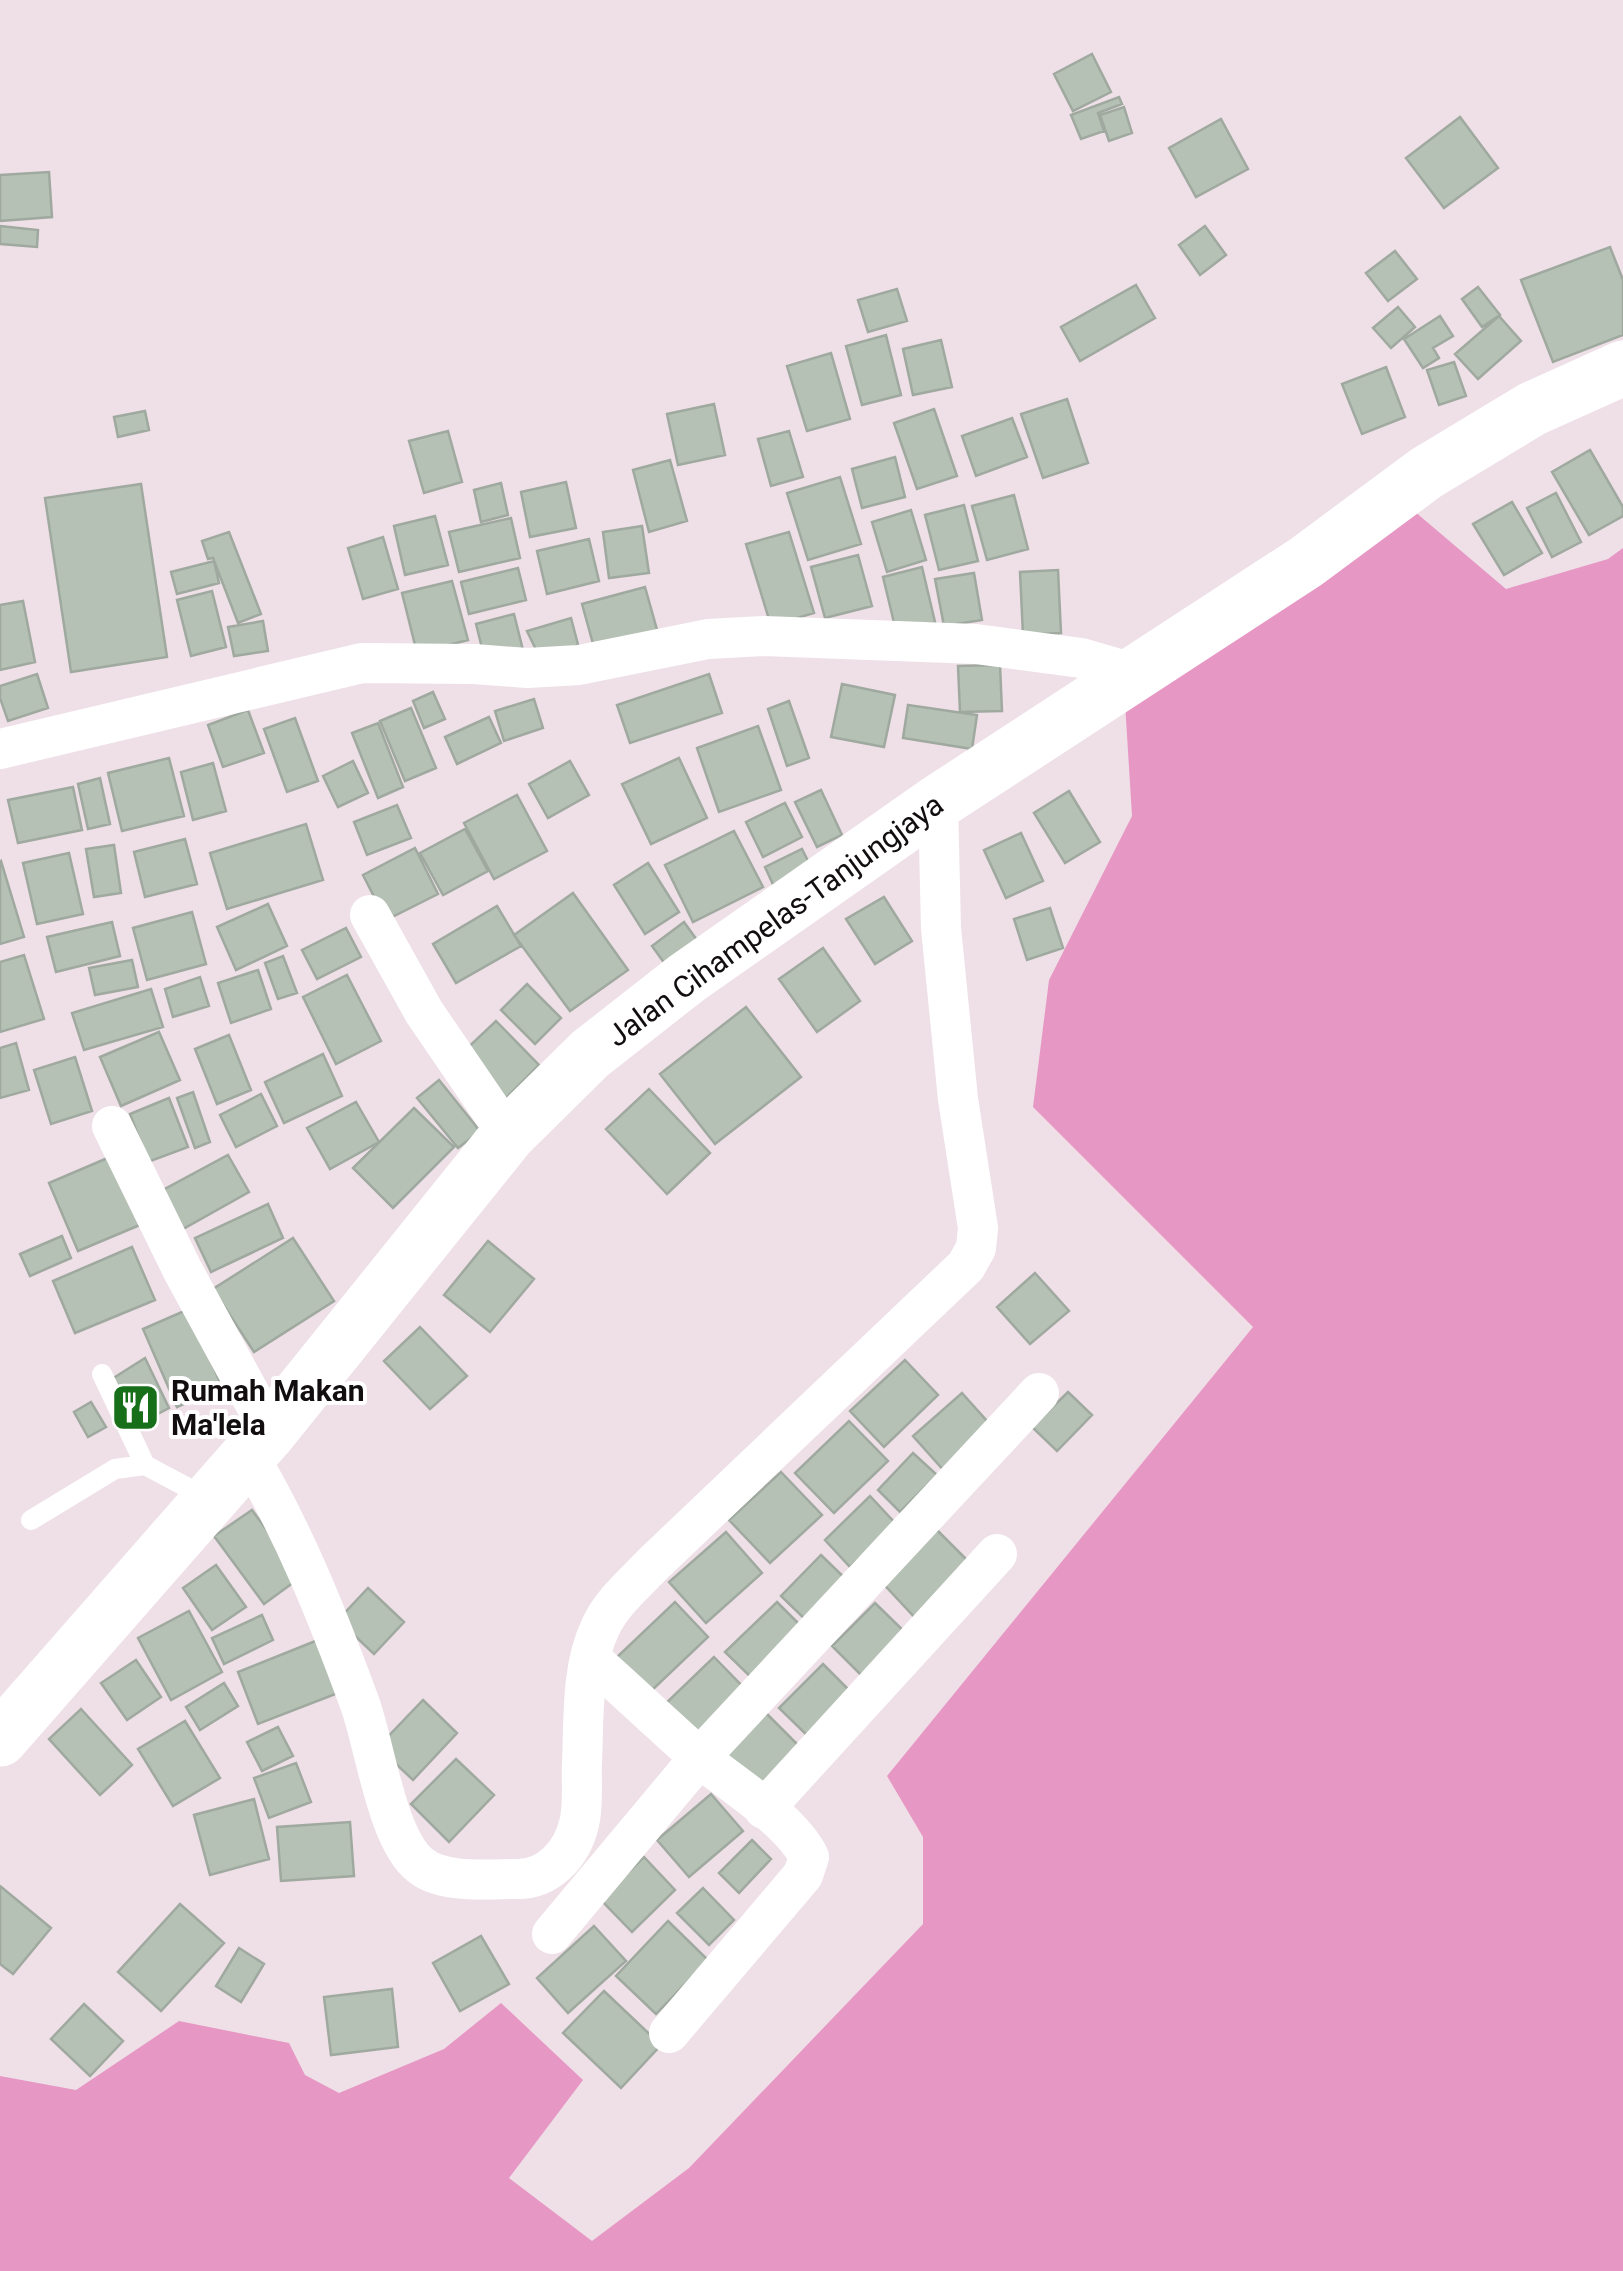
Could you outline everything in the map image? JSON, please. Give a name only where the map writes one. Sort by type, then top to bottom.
[{"type":"main road","name":"Jalan Cihampelas-Tanjungjaya","points":[[0,1739],[258,1443],[508,1136],[590,1054],[686,978],[938,802],[1306,562],[1426,473],[1532,410],[1623,368]]},
{"type":"street","points":[[0,749],[362,663],[528,668],[579,665],[708,639],[764,636],[976,644],[1080,658],[1136,674]]},
{"type":"street","points":[[112,1126],[183,1271],[258,1443],[362,1709],[402,1847],[423,1868],[442,1875],[525,1879],[545,1872],[564,1858],[580,1822],[584,1715],[590,1658],[600,1626],[617,1602],[966,1266],[976,1248],[978,1228],[958,1099],[941,928],[938,802]]},
{"type":"street","points":[[370,915],[424,1012],[508,1136]]},
{"type":"street","points":[[552,1934],[700,1757],[1040,1393]]},
{"type":"street","points":[[764,1809],[997,1554]]},
{"type":"street","points":[[590,1658],[764,1809],[803,1846],[809,1858],[803,1875],[669,2033]]},
{"type":"lane","points":[[102,1374],[146,1465]]},
{"type":"lane","points":[[32,1520],[115,1468],[146,1465],[209,1498]]},
{"type":"shaded area","points":[[1394,494],[1506,589],[1608,559],[1623,548],[1623,2271],[0,2271],[0,2076],[76,2090],[179,2021],[289,2043],[305,2075],[339,2093],[444,2049],[501,2003],[583,2080],[509,2178],[592,2241],[689,2168],[923,1924],[923,1837],[887,1776],[1253,1327],[1033,1107],[1049,980],[1132,816],[1124,687]]},
{"type":"building","points":[[1092,54],[1111,92],[1073,111],[1054,74]]},
{"type":"building","points":[[1119,97],[1122,104],[1098,113],[1104,131],[1081,139],[1071,115]]},
{"type":"building","points":[[1124,107],[1132,133],[1109,141],[1100,115]]},
{"type":"building","points":[[1460,117],[1498,168],[1444,208],[1406,158]]},
{"type":"building","points":[[1221,119],[1248,169],[1196,197],[1169,148]]},
{"type":"building","points":[[49,172],[52,217],[0,221],[0,175]]},
{"type":"building","points":[[0,226],[38,230],[37,247],[0,244]]},
{"type":"building","points":[[1205,226],[1226,255],[1200,275],[1179,245]]},
{"type":"building","points":[[1610,247],[1623,280],[1623,335],[1553,362],[1521,280]]},
{"type":"building","points":[[1395,251],[1417,279],[1388,301],[1366,273]]},
{"type":"building","points":[[1136,285],[1155,318],[1080,361],[1061,327]]},
{"type":"building","points":[[1478,287],[1500,315],[1482,327],[1462,299]]},
{"type":"building","points":[[897,289],[907,321],[868,332],[858,300]]},
{"type":"building","points":[[1398,307],[1415,327],[1391,348],[1373,328]]},
{"type":"building","points":[[1440,316],[1453,336],[1433,348],[1439,358],[1423,368],[1404,339]]},
{"type":"building","points":[[1499,316],[1521,341],[1478,379],[1455,354]]},
{"type":"building","points":[[886,335],[901,395],[862,405],[846,346]]},
{"type":"building","points":[[941,340],[952,387],[913,395],[903,349]]},
{"type":"building","points":[[831,353],[850,419],[807,431],[787,366]]},
{"type":"building","points":[[1454,362],[1466,396],[1439,405],[1427,370]]},
{"type":"building","points":[[1386,367],[1405,417],[1362,434],[1342,384]]},
{"type":"building","points":[[1067,399],[1088,463],[1043,478],[1021,414]]},
{"type":"building","points":[[714,404],[725,455],[678,465],[667,414]]},
{"type":"building","points":[[934,409],[957,476],[917,489],[894,423]]},
{"type":"building","points":[[145,411],[149,430],[118,437],[114,417]]},
{"type":"building","points":[[1012,418],[1027,457],[976,476],[962,436]]},
{"type":"building","points":[[448,431],[462,482],[424,493],[409,441]]},
{"type":"building","points":[[789,431],[803,477],[771,486],[758,439]]},
{"type":"building","points":[[1590,450],[1623,507],[1623,516],[1589,535],[1552,472]]},
{"type":"building","points":[[895,457],[905,497],[862,508],[852,469]]},
{"type":"building","points":[[670,460],[687,521],[649,532],[633,470]]},
{"type":"building","points":[[840,477],[861,544],[808,560],[787,493]]},
{"type":"building","points":[[566,482],[576,528],[530,537],[521,492]]},
{"type":"building","points":[[501,483],[508,515],[481,522],[474,490]]},
{"type":"building","points":[[141,484],[167,657],[71,672],[45,498]]},
{"type":"building","points":[[1556,493],[1581,542],[1552,557],[1527,508]]},
{"type":"building","points":[[1014,495],[1028,549],[987,560],[972,506]]},
{"type":"building","points":[[1512,502],[1542,553],[1504,575],[1473,524]]},
{"type":"building","points":[[964,505],[978,561],[939,570],[925,515]]},
{"type":"building","points":[[911,510],[926,560],[887,572],[872,522]]},
{"type":"building","points":[[435,516],[448,565],[405,575],[394,526]]},
{"type":"building","points":[[511,518],[520,558],[459,572],[449,532]]},
{"type":"building","points":[[642,526],[649,573],[609,578],[603,532]]},
{"type":"building","points":[[229,532],[261,614],[238,623],[213,558],[208,559],[202,541]]},
{"type":"building","points":[[789,532],[814,613],[771,626],[746,544]]},
{"type":"building","points":[[383,537],[398,589],[363,599],[348,548]]},
{"type":"building","points":[[589,539],[599,581],[547,594],[537,551]]},
{"type":"building","points":[[858,555],[872,606],[825,618],[811,567]]},
{"type":"building","points":[[214,561],[219,583],[177,594],[171,572]]},
{"type":"building","points":[[922,567],[935,622],[896,631],[883,577]]},
{"type":"building","points":[[518,568],[526,600],[469,614],[461,582]]},
{"type":"building","points":[[1058,570],[1061,633],[1023,635],[1020,572]]},
{"type":"building","points":[[974,573],[982,620],[944,626],[935,579]]},
{"type":"building","points":[[452,581],[468,640],[417,653],[402,593]]},
{"type":"building","points":[[645,587],[661,644],[598,662],[582,604]]},
{"type":"building","points":[[212,591],[226,647],[191,656],[177,600]]},
{"type":"building","points":[[23,601],[35,662],[0,670],[0,605]]},
{"type":"building","points":[[514,614],[524,654],[486,664],[476,624]]},
{"type":"building","points":[[571,618],[581,656],[542,662],[527,631]]},
{"type":"building","points":[[263,621],[268,651],[234,656],[228,627]]},
{"type":"building","points":[[1000,665],[1002,711],[960,712],[958,666]]},
{"type":"building","points":[[37,674],[48,708],[8,721],[0,686]]},
{"type":"building","points":[[709,674],[722,713],[630,743],[617,705]]},
{"type":"building","points":[[842,684],[895,695],[884,747],[831,737]]},
{"type":"building","points":[[433,692],[445,719],[424,728],[413,701]]},
{"type":"building","points":[[534,699],[543,728],[504,741],[495,711]]},
{"type":"building","points":[[789,701],[809,758],[787,766],[768,709]]},
{"type":"building","points":[[908,705],[977,715],[972,749],[903,738]]},
{"type":"building","points":[[411,708],[436,768],[405,781],[380,721]]},
{"type":"building","points":[[248,710],[264,753],[223,767],[208,725]]},
{"type":"building","points":[[489,717],[501,743],[457,764],[445,737]]},
{"type":"building","points":[[295,718],[318,781],[287,792],[264,729]]},
{"type":"building","points":[[378,723],[403,787],[378,798],[352,733]]},
{"type":"building","points":[[758,726],[781,790],[719,812],[697,748]]},
{"type":"building","points":[[169,758],[184,816],[122,831],[108,773]]},
{"type":"building","points":[[679,758],[707,818],[651,844],[622,784]]},
{"type":"building","points":[[353,761],[368,793],[338,807],[323,776]]},
{"type":"building","points":[[570,761],[589,795],[548,818],[529,784]]},
{"type":"building","points":[[213,763],[226,811],[193,820],[181,772]]},
{"type":"building","points":[[100,778],[110,824],[88,829],[78,784]]},
{"type":"building","points":[[73,787],[82,830],[18,843],[8,800]]},
{"type":"building","points":[[821,790],[842,835],[817,847],[795,802]]},
{"type":"building","points":[[1069,791],[1100,842],[1065,863],[1034,813]]},
{"type":"building","points":[[517,795],[547,851],[494,879],[464,823]]},
{"type":"building","points":[[785,803],[802,837],[763,857],[746,822]]},
{"type":"building","points":[[397,805],[411,838],[367,855],[354,822]]},
{"type":"building","points":[[306,824],[323,880],[227,909],[210,853]]},
{"type":"building","points":[[465,829],[488,871],[443,895],[420,853]]},
{"type":"building","points":[[734,831],[763,887],[693,922],[665,865]]},
{"type":"building","points":[[1021,833],[1043,881],[1006,898],[984,850]]},
{"type":"building","points":[[185,839],[197,884],[145,897],[134,852]]},
{"type":"building","points":[[114,845],[121,893],[94,897],[86,849]]},
{"type":"building","points":[[415,848],[438,894],[386,920],[363,875]]},
{"type":"building","points":[[802,849],[815,875],[777,893],[765,867]]},
{"type":"building","points":[[69,853],[83,914],[37,924],[23,863]]},
{"type":"building","points":[[0,862],[24,937],[0,944]]},
{"type":"building","points":[[648,863],[679,912],[645,934],[614,885]]},
{"type":"building","points":[[573,893],[628,970],[570,1011],[514,935]]},
{"type":"building","points":[[884,897],[912,941],[875,964],[846,919]]},
{"type":"building","points":[[268,904],[287,946],[236,970],[217,927]]},
{"type":"building","points":[[497,906],[521,946],[456,983],[433,944]]},
{"type":"building","points":[[1050,908],[1063,948],[1027,960],[1014,919]]},
{"type":"building","points":[[192,912],[206,964],[147,980],[133,928]]},
{"type":"building","points":[[112,922],[120,956],[56,972],[47,937]]},
{"type":"building","points":[[684,922],[697,940],[665,964],[652,946]]},
{"type":"building","points":[[346,928],[361,957],[317,979],[302,950]]},
{"type":"building","points":[[823,948],[860,1001],[817,1032],[779,979]]},
{"type":"building","points":[[24,955],[44,1019],[0,1032],[0,962]]},
{"type":"building","points":[[283,956],[297,993],[278,999],[265,963]]},
{"type":"building","points":[[132,960],[138,987],[95,995],[89,968]]},
{"type":"building","points":[[258,970],[271,1009],[231,1023],[218,983]]},
{"type":"building","points":[[347,975],[381,1041],[336,1064],[303,997]]},
{"type":"building","points":[[200,977],[209,1006],[173,1017],[165,989]]},
{"type":"building","points":[[527,984],[561,1018],[535,1044],[501,1010]]},
{"type":"building","points":[[151,989],[163,1027],[84,1050],[72,1013]]},
{"type":"building","points":[[746,1007],[801,1077],[715,1144],[660,1074]]},
{"type":"building","points":[[496,1021],[539,1065],[504,1100],[460,1055]]},
{"type":"building","points":[[159,1032],[180,1080],[121,1106],[100,1057]]},
{"type":"building","points":[[229,1035],[251,1090],[217,1104],[195,1049]]},
{"type":"building","points":[[16,1043],[29,1090],[0,1098],[0,1048]]},
{"type":"building","points":[[323,1054],[342,1096],[284,1123],[265,1082]]},
{"type":"building","points":[[75,1057],[92,1111],[51,1124],[34,1070]]},
{"type":"building","points":[[439,1080],[480,1131],[458,1148],[417,1098]]},
{"type":"building","points":[[649,1089],[710,1153],[667,1194],[606,1129]]},
{"type":"building","points":[[193,1092],[210,1142],[195,1148],[177,1098]]},
{"type":"building","points":[[261,1094],[277,1126],[236,1147],[220,1115]]},
{"type":"building","points":[[169,1098],[188,1147],[148,1162],[130,1114]]},
{"type":"building","points":[[356,1102],[379,1142],[330,1169],[307,1128]]},
{"type":"building","points":[[414,1108],[454,1147],[393,1208],[353,1168]]},
{"type":"building","points":[[117,1154],[147,1222],[78,1251],[49,1183]]},
{"type":"building","points":[[228,1155],[249,1192],[183,1229],[161,1191]]},
{"type":"building","points":[[268,1204],[283,1238],[211,1272],[195,1238]]},
{"type":"building","points":[[62,1236],[71,1258],[30,1276],[20,1254]]},
{"type":"building","points":[[293,1238],[334,1301],[254,1352],[213,1289]]},
{"type":"building","points":[[488,1241],[534,1279],[490,1332],[444,1295]]},
{"type":"building","points":[[132,1247],[155,1300],[75,1333],[53,1281]]},
{"type":"building","points":[[1035,1273],[1069,1311],[1030,1344],[997,1307]]},
{"type":"building","points":[[189,1309],[222,1387],[177,1407],[143,1329]]},
{"type":"building","points":[[420,1327],[467,1376],[430,1409],[384,1361]]},
{"type":"building","points":[[145,1358],[169,1408],[137,1425],[112,1379]]},
{"type":"building","points":[[905,1360],[938,1395],[884,1447],[850,1411]]},
{"type":"building","points":[[1068,1392],[1092,1415],[1057,1451],[1032,1427]]},
{"type":"building","points":[[962,1393],[995,1430],[946,1473],[913,1436]]},
{"type":"building","points":[[91,1402],[106,1427],[88,1437],[74,1412]]},
{"type":"building","points":[[849,1421],[888,1461],[834,1513],[795,1473]]},
{"type":"building","points":[[913,1453],[937,1475],[900,1512],[878,1490]]},
{"type":"building","points":[[781,1472],[822,1515],[770,1563],[729,1520]]},
{"type":"building","points":[[870,1496],[896,1524],[850,1567],[825,1540]]},
{"type":"building","points":[[252,1510],[301,1577],[264,1604],[214,1536]]},
{"type":"building","points":[[932,1525],[974,1567],[918,1621],[877,1577]]},
{"type":"building","points":[[726,1532],[762,1573],[706,1623],[669,1582]]},
{"type":"building","points":[[821,1555],[852,1585],[812,1626],[781,1596]]},
{"type":"building","points":[[216,1565],[246,1607],[212,1630],[183,1588]]},
{"type":"building","points":[[368,1588],[404,1622],[374,1654],[338,1620]]},
{"type":"building","points":[[675,1602],[708,1637],[649,1693],[616,1658]]},
{"type":"building","points":[[777,1602],[809,1634],[758,1684],[725,1652]]},
{"type":"building","points":[[875,1603],[912,1639],[869,1683],[832,1646]]},
{"type":"building","points":[[189,1611],[222,1672],[171,1700],[138,1638]]},
{"type":"building","points":[[262,1615],[273,1640],[224,1664],[212,1638]]},
{"type":"building","points":[[318,1640],[338,1693],[258,1724],[238,1672]]},
{"type":"building","points":[[714,1657],[750,1694],[697,1743],[662,1707]]},
{"type":"building","points":[[136,1660],[161,1697],[127,1720],[101,1683]]},
{"type":"building","points":[[823,1664],[860,1701],[817,1745],[779,1708]]},
{"type":"building","points":[[224,1683],[238,1706],[200,1730],[186,1707]]},
{"type":"building","points":[[423,1700],[457,1733],[413,1780],[378,1747]]},
{"type":"building","points":[[81,1709],[132,1765],[100,1795],[49,1739]]},
{"type":"building","points":[[766,1713],[803,1750],[760,1793],[723,1757]]},
{"type":"building","points":[[185,1721],[220,1778],[173,1806],[138,1749]]},
{"type":"building","points":[[278,1727],[293,1756],[262,1771],[247,1742]]},
{"type":"building","points":[[456,1759],[494,1795],[449,1842],[411,1804]]},
{"type":"building","points":[[296,1763],[311,1802],[269,1818],[254,1778]]},
{"type":"building","points":[[711,1794],[743,1831],[689,1877],[657,1840]]},
{"type":"building","points":[[254,1799],[269,1859],[210,1875],[194,1815]]},
{"type":"building","points":[[350,1822],[354,1876],[281,1881],[277,1827]]},
{"type":"building","points":[[752,1840],[771,1859],[739,1893],[719,1873]]},
{"type":"building","points":[[644,1857],[675,1890],[632,1932],[600,1899]]},
{"type":"building","points":[[0,1886],[51,1928],[13,1974],[0,1964]]},
{"type":"building","points":[[703,1888],[734,1920],[709,1945],[677,1913]]},
{"type":"building","points":[[180,1904],[224,1943],[161,2011],[118,1972]]},
{"type":"building","points":[[668,1921],[708,1960],[656,2014],[616,1976]]},
{"type":"building","points":[[594,1926],[626,1961],[568,2013],[537,1978]]},
{"type":"building","points":[[481,1936],[509,1984],[460,2011],[433,1963]]},
{"type":"building","points":[[239,1948],[264,1964],[241,2002],[216,1986]]},
{"type":"building","points":[[392,1989],[398,2047],[331,2055],[324,1997]]},
{"type":"building","points":[[604,1991],[661,2045],[621,2088],[563,2033]]},
{"type":"building","points":[[84,2004],[123,2041],[90,2076],[51,2039]]},
{"type":"place","name":"Rumah Makan Ma'lela","points":[[136,1407]]}]
